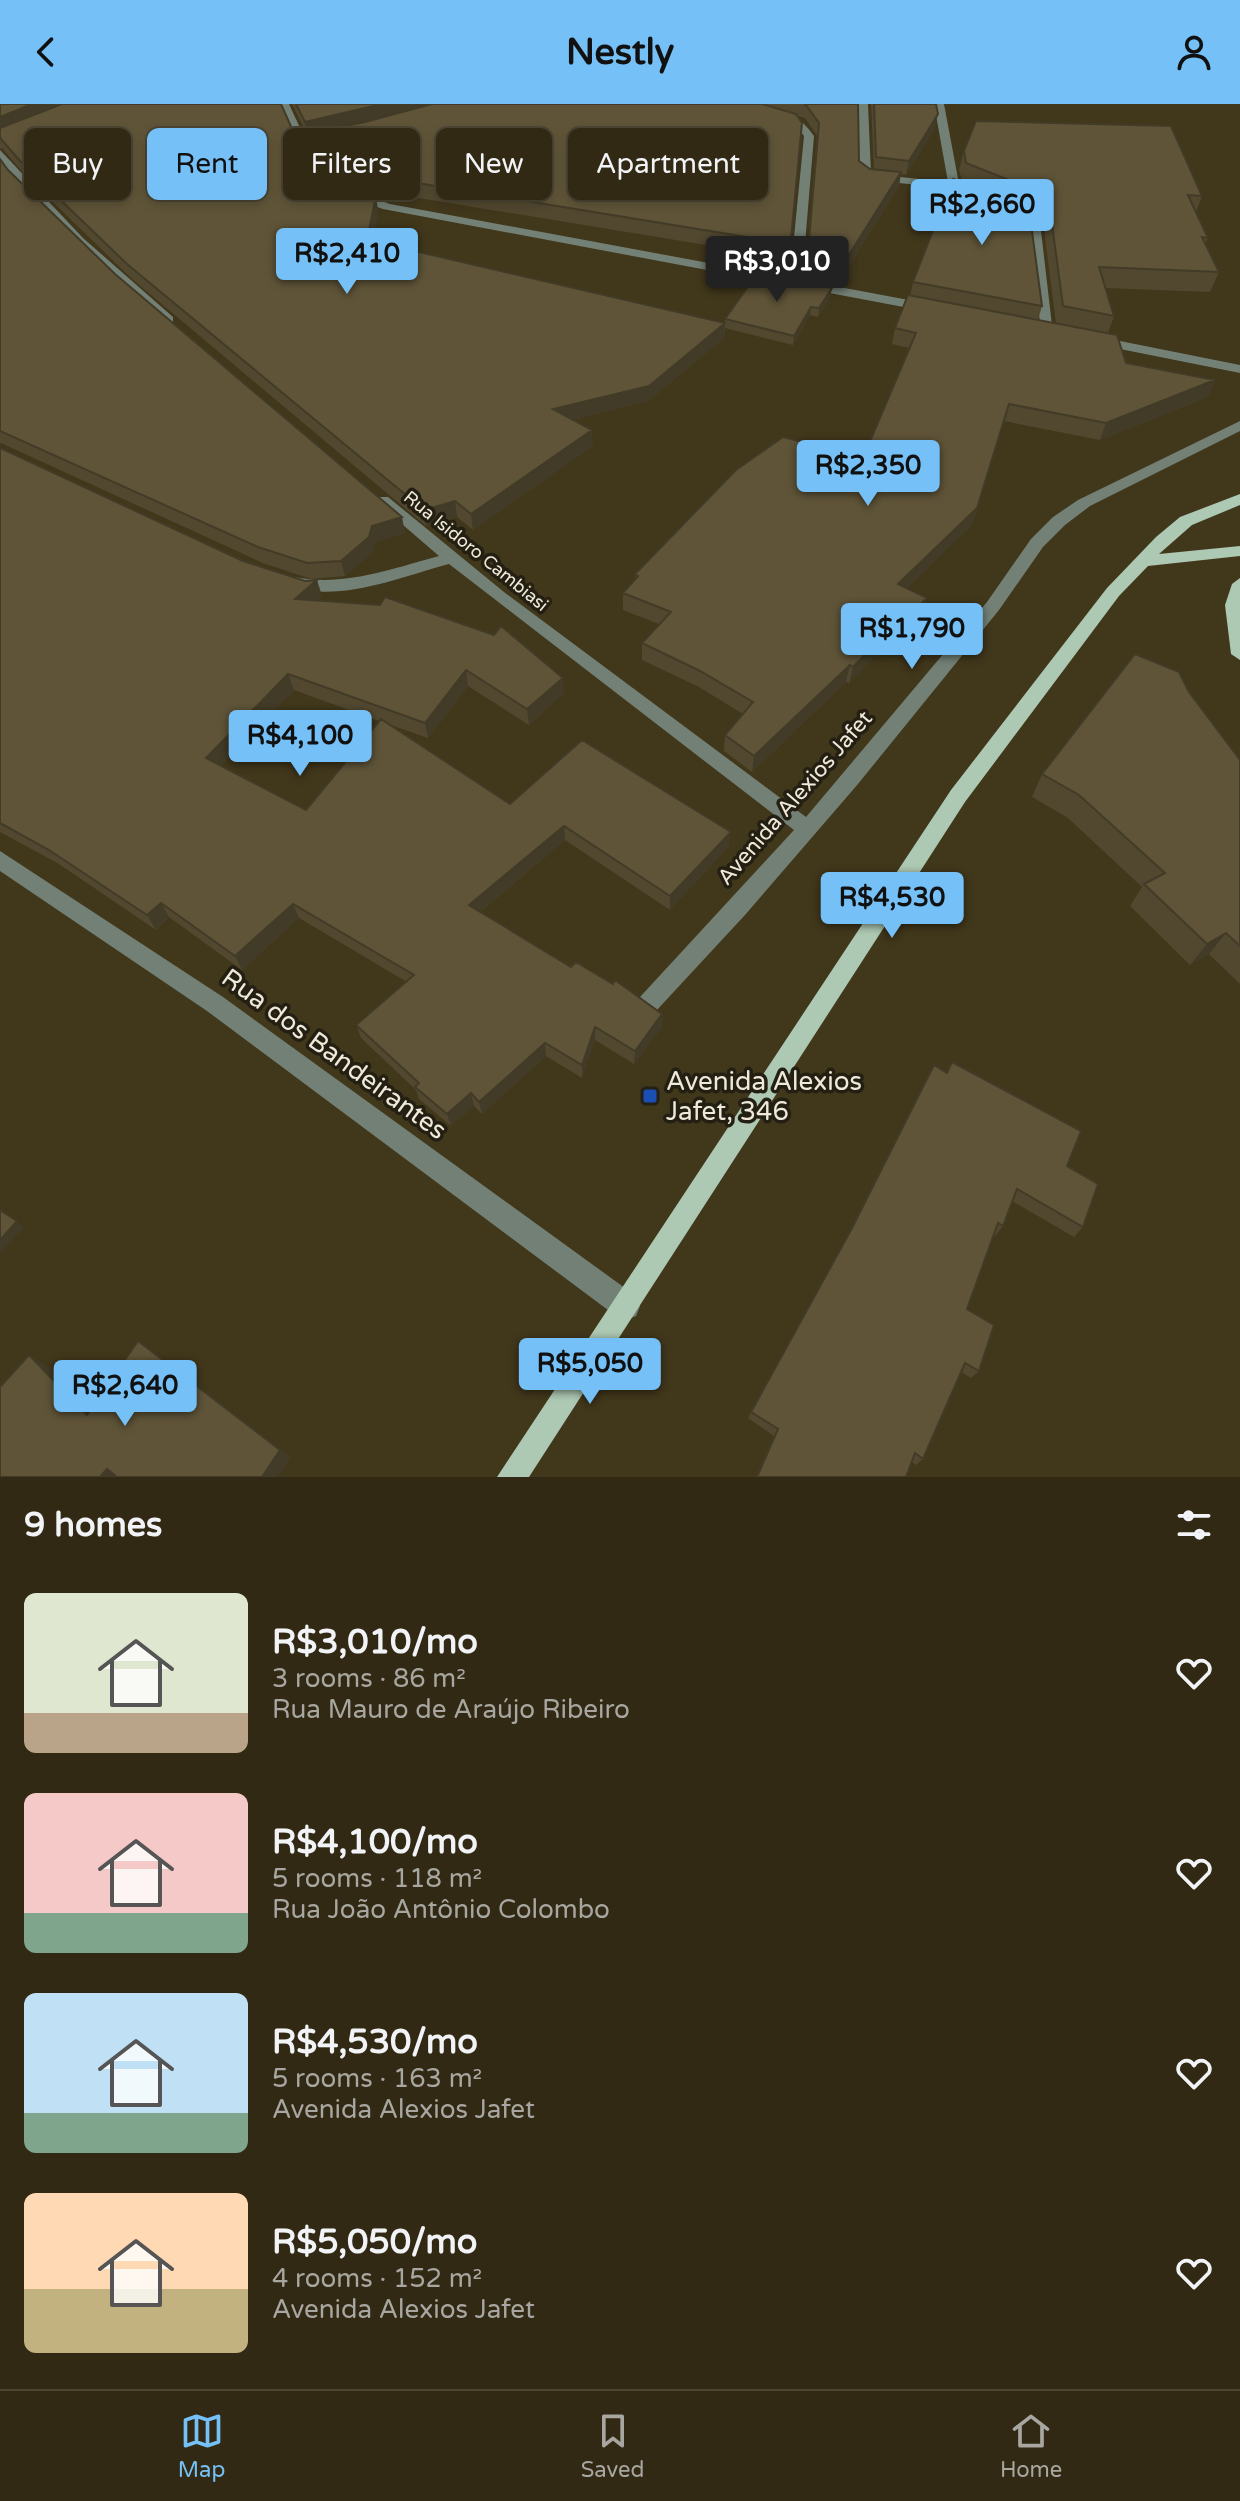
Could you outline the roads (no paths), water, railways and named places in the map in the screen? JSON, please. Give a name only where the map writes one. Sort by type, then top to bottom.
[{"type":"main road","points":[[512,1477],[958,796],[1113,592],[1186,521],[1240,499]]},
{"type":"main road","points":[[1143,561],[1240,551]]},
{"type":"main road","points":[[1240,584],[1234,605],[1240,654]]},
{"type":"street","points":[[284,104],[309,142],[326,181],[351,195],[387,207],[944,311]]},
{"type":"street","points":[[863,104],[865,173],[868,177],[954,186],[1019,212],[1034,222],[1048,331]]},
{"type":"street","points":[[939,104],[954,186]]},
{"type":"street","points":[[772,113],[800,123],[809,136],[795,282]]},
{"type":"street","points":[[0,153],[20,180],[50,210],[181,331]]},
{"type":"street","points":[[1033,328],[1063,334]]},
{"type":"street","points":[[1079,337],[1238,369]]},
{"type":"street","name":"Avenida Alexios Jafet","points":[[648,1004],[737,909],[851,779],[969,636],[1037,543],[1059,521],[1084,503],[1240,425]]},
{"type":"street","name":"Rua Isidoro Cambiasi","points":[[365,487],[450,558],[806,828]]},
{"type":"street","points":[[283,579],[310,588],[328,588],[450,558]]},
{"type":"street","name":"Rua dos Bandeirantes","points":[[0,860],[241,1022],[626,1306]]},
{"type":"place","name":"Avenida Alexios Jafet, 346","points":[[650,1096]]}]
